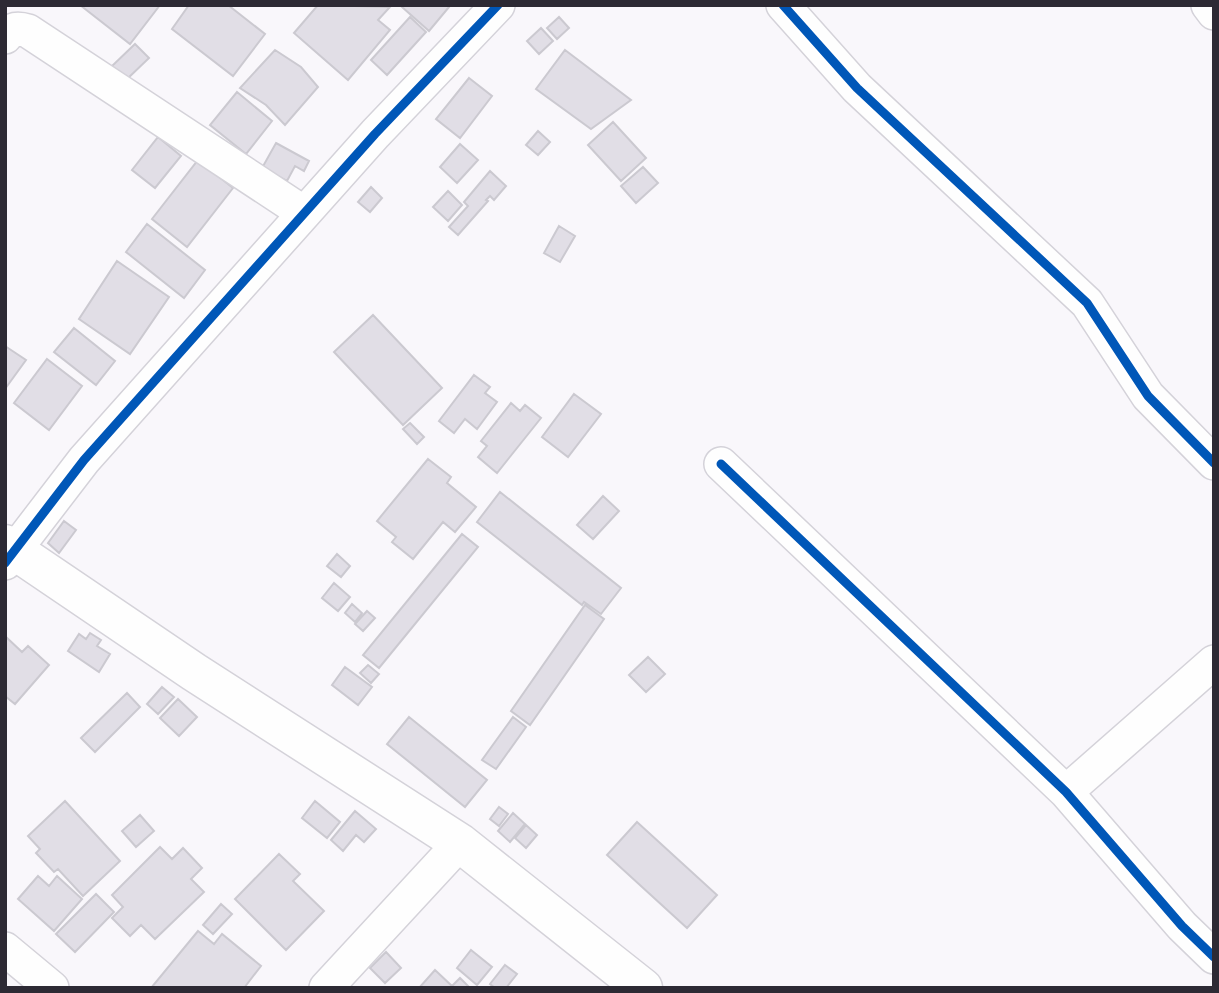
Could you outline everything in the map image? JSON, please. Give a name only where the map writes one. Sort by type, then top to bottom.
[{"type":"main road","points":[[9,552],[460,843],[643,988]]},
{"type":"street","points":[[9,552],[83,460],[304,213],[452,51],[498,5]]},
{"type":"street","points":[[783,5],[858,88],[1087,303],[1148,396],[1214,463]]},
{"type":"street","points":[[1208,5],[1214,13]]},
{"type":"street","points":[[5,37],[9,31],[28,31],[304,213]]},
{"type":"street","points":[[721,464],[1066,792],[1182,926],[1214,957]]},
{"type":"street","points":[[1066,792],[1214,662]]},
{"type":"street","points":[[326,988],[460,843]]},
{"type":"street","points":[[5,949],[52,988]]},
{"type":"building","points":[[80,5],[160,5],[130,44]]},
{"type":"building","points":[[189,5],[228,5],[265,34],[233,76],[172,29]]},
{"type":"building","points":[[318,5],[390,7],[378,20],[390,30],[348,80],[294,33]]},
{"type":"building","points":[[402,7],[449,7],[429,31]]},
{"type":"building","points":[[410,17],[426,32],[387,75],[371,60]]},
{"type":"building","points":[[559,17],[569,28],[557,39],[547,28]]},
{"type":"building","points":[[541,28],[553,41],[539,54],[527,41]]},
{"type":"building","points":[[135,44],[149,58],[125,81],[112,66]]},
{"type":"building","points":[[275,50],[301,67],[318,87],[285,125],[266,105],[240,88]]},
{"type":"building","points":[[565,50],[631,100],[591,129],[536,89]]},
{"type":"building","points":[[469,78],[492,96],[460,138],[436,119]]},
{"type":"building","points":[[237,92],[272,121],[246,154],[210,125]]},
{"type":"building","points":[[613,122],[646,158],[621,181],[588,145]]},
{"type":"building","points":[[538,131],[550,142],[538,155],[526,145]]},
{"type":"building","points":[[158,137],[181,156],[155,188],[132,170]]},
{"type":"building","points":[[276,143],[309,161],[304,171],[295,166],[287,181],[262,168]]},
{"type":"building","points":[[460,144],[478,160],[457,183],[440,167]]},
{"type":"building","points":[[198,160],[233,188],[187,247],[152,219]]},
{"type":"building","points":[[643,167],[658,183],[636,203],[621,186]]},
{"type":"building","points":[[490,171],[506,186],[494,200],[490,196],[486,200],[488,201],[458,235],[449,227],[468,206],[464,202]]},
{"type":"building","points":[[371,187],[382,198],[370,212],[358,202]]},
{"type":"building","points":[[448,191],[462,205],[448,221],[433,207]]},
{"type":"building","points":[[147,224],[205,270],[184,298],[126,252]]},
{"type":"building","points":[[559,226],[575,236],[560,262],[544,253]]},
{"type":"building","points":[[117,261],[169,297],[130,354],[79,319]]},
{"type":"building","points":[[373,315],[442,388],[403,425],[334,352]]},
{"type":"building","points":[[74,328],[115,361],[96,385],[54,352]]},
{"type":"building","points":[[5,346],[26,360],[5,389]]},
{"type":"building","points":[[47,359],[82,386],[49,430],[14,403]]},
{"type":"building","points":[[474,375],[490,387],[485,393],[497,402],[477,429],[465,419],[454,433],[439,421]]},
{"type":"building","points":[[574,394],[601,414],[568,457],[542,437]]},
{"type":"building","points":[[511,403],[520,411],[525,405],[541,418],[497,473],[478,457],[487,446],[481,441]]},
{"type":"building","points":[[410,423],[424,437],[417,444],[403,429]]},
{"type":"building","points":[[428,459],[451,477],[447,483],[476,507],[455,532],[443,522],[413,559],[392,542],[396,537],[377,521]]},
{"type":"building","points":[[500,492],[621,588],[601,614],[584,602],[582,605],[477,522]]},
{"type":"building","points":[[603,496],[619,511],[593,539],[577,525]]},
{"type":"building","points":[[64,521],[76,530],[59,553],[48,543]]},
{"type":"building","points":[[462,534],[478,547],[379,668],[363,655]]},
{"type":"building","points":[[337,554],[350,566],[341,577],[327,566]]},
{"type":"building","points":[[334,583],[350,597],[338,611],[322,598]]},
{"type":"building","points":[[352,604],[362,613],[355,622],[345,613]]},
{"type":"building","points":[[585,605],[604,619],[530,725],[511,711]]},
{"type":"building","points":[[367,611],[375,618],[363,631],[355,624]]},
{"type":"building","points":[[90,633],[101,640],[97,646],[110,654],[99,672],[68,651],[79,634],[86,639]]},
{"type":"building","points":[[5,636],[22,652],[28,646],[49,665],[15,704],[5,696]]},
{"type":"building","points":[[648,657],[665,674],[646,692],[629,675]]},
{"type":"building","points":[[368,665],[379,674],[371,683],[360,673]]},
{"type":"building","points":[[345,667],[372,687],[358,705],[332,685]]},
{"type":"building","points":[[162,687],[174,697],[158,714],[147,704]]},
{"type":"building","points":[[127,693],[140,707],[95,752],[81,738]]},
{"type":"building","points":[[178,699],[197,717],[179,736],[160,718]]},
{"type":"building","points":[[409,717],[487,780],[465,807],[387,744]]},
{"type":"building","points":[[513,717],[526,727],[496,769],[482,760]]},
{"type":"building","points":[[65,801],[120,861],[83,896],[58,869],[54,872],[36,853],[40,849],[28,836]]},
{"type":"building","points":[[315,801],[340,822],[327,838],[302,818]]},
{"type":"building","points":[[499,807],[508,814],[499,826],[490,819]]},
{"type":"building","points":[[355,811],[376,829],[364,842],[356,835],[343,851],[331,840]]},
{"type":"building","points":[[513,813],[525,824],[510,842],[498,831]]},
{"type":"building","points":[[140,815],[154,831],[136,847],[122,831]]},
{"type":"building","points":[[637,822],[717,895],[687,928],[607,855]]},
{"type":"building","points":[[526,825],[537,835],[526,848],[515,838]]},
{"type":"building","points":[[160,847],[172,859],[183,848],[202,868],[191,879],[204,892],[155,939],[141,925],[130,936],[112,918],[123,907],[112,895]]},
{"type":"building","points":[[279,854],[300,874],[293,881],[324,911],[286,950],[235,899]]},
{"type":"building","points":[[38,876],[49,886],[57,876],[82,899],[54,931],[18,899]]},
{"type":"building","points":[[96,894],[114,912],[75,952],[56,934]]},
{"type":"building","points":[[221,904],[232,914],[213,934],[203,925]]},
{"type":"building","points":[[198,931],[214,944],[222,934],[261,966],[244,988],[151,988]]},
{"type":"building","points":[[471,950],[492,967],[477,985],[457,968]]},
{"type":"building","points":[[386,952],[401,968],[385,983],[370,968]]},
{"type":"building","points":[[505,965],[517,974],[506,988],[495,988],[490,984]]},
{"type":"building","points":[[435,970],[452,986],[460,978],[470,988],[419,988]]},
{"type":"cycle path","points":[[5,563],[84,460],[375,134],[498,5]]},
{"type":"cycle path","points":[[783,5],[857,88],[1087,303],[1148,396],[1214,463]]},
{"type":"cycle path","points":[[721,464],[1066,792],[1182,926],[1214,957]]}]
